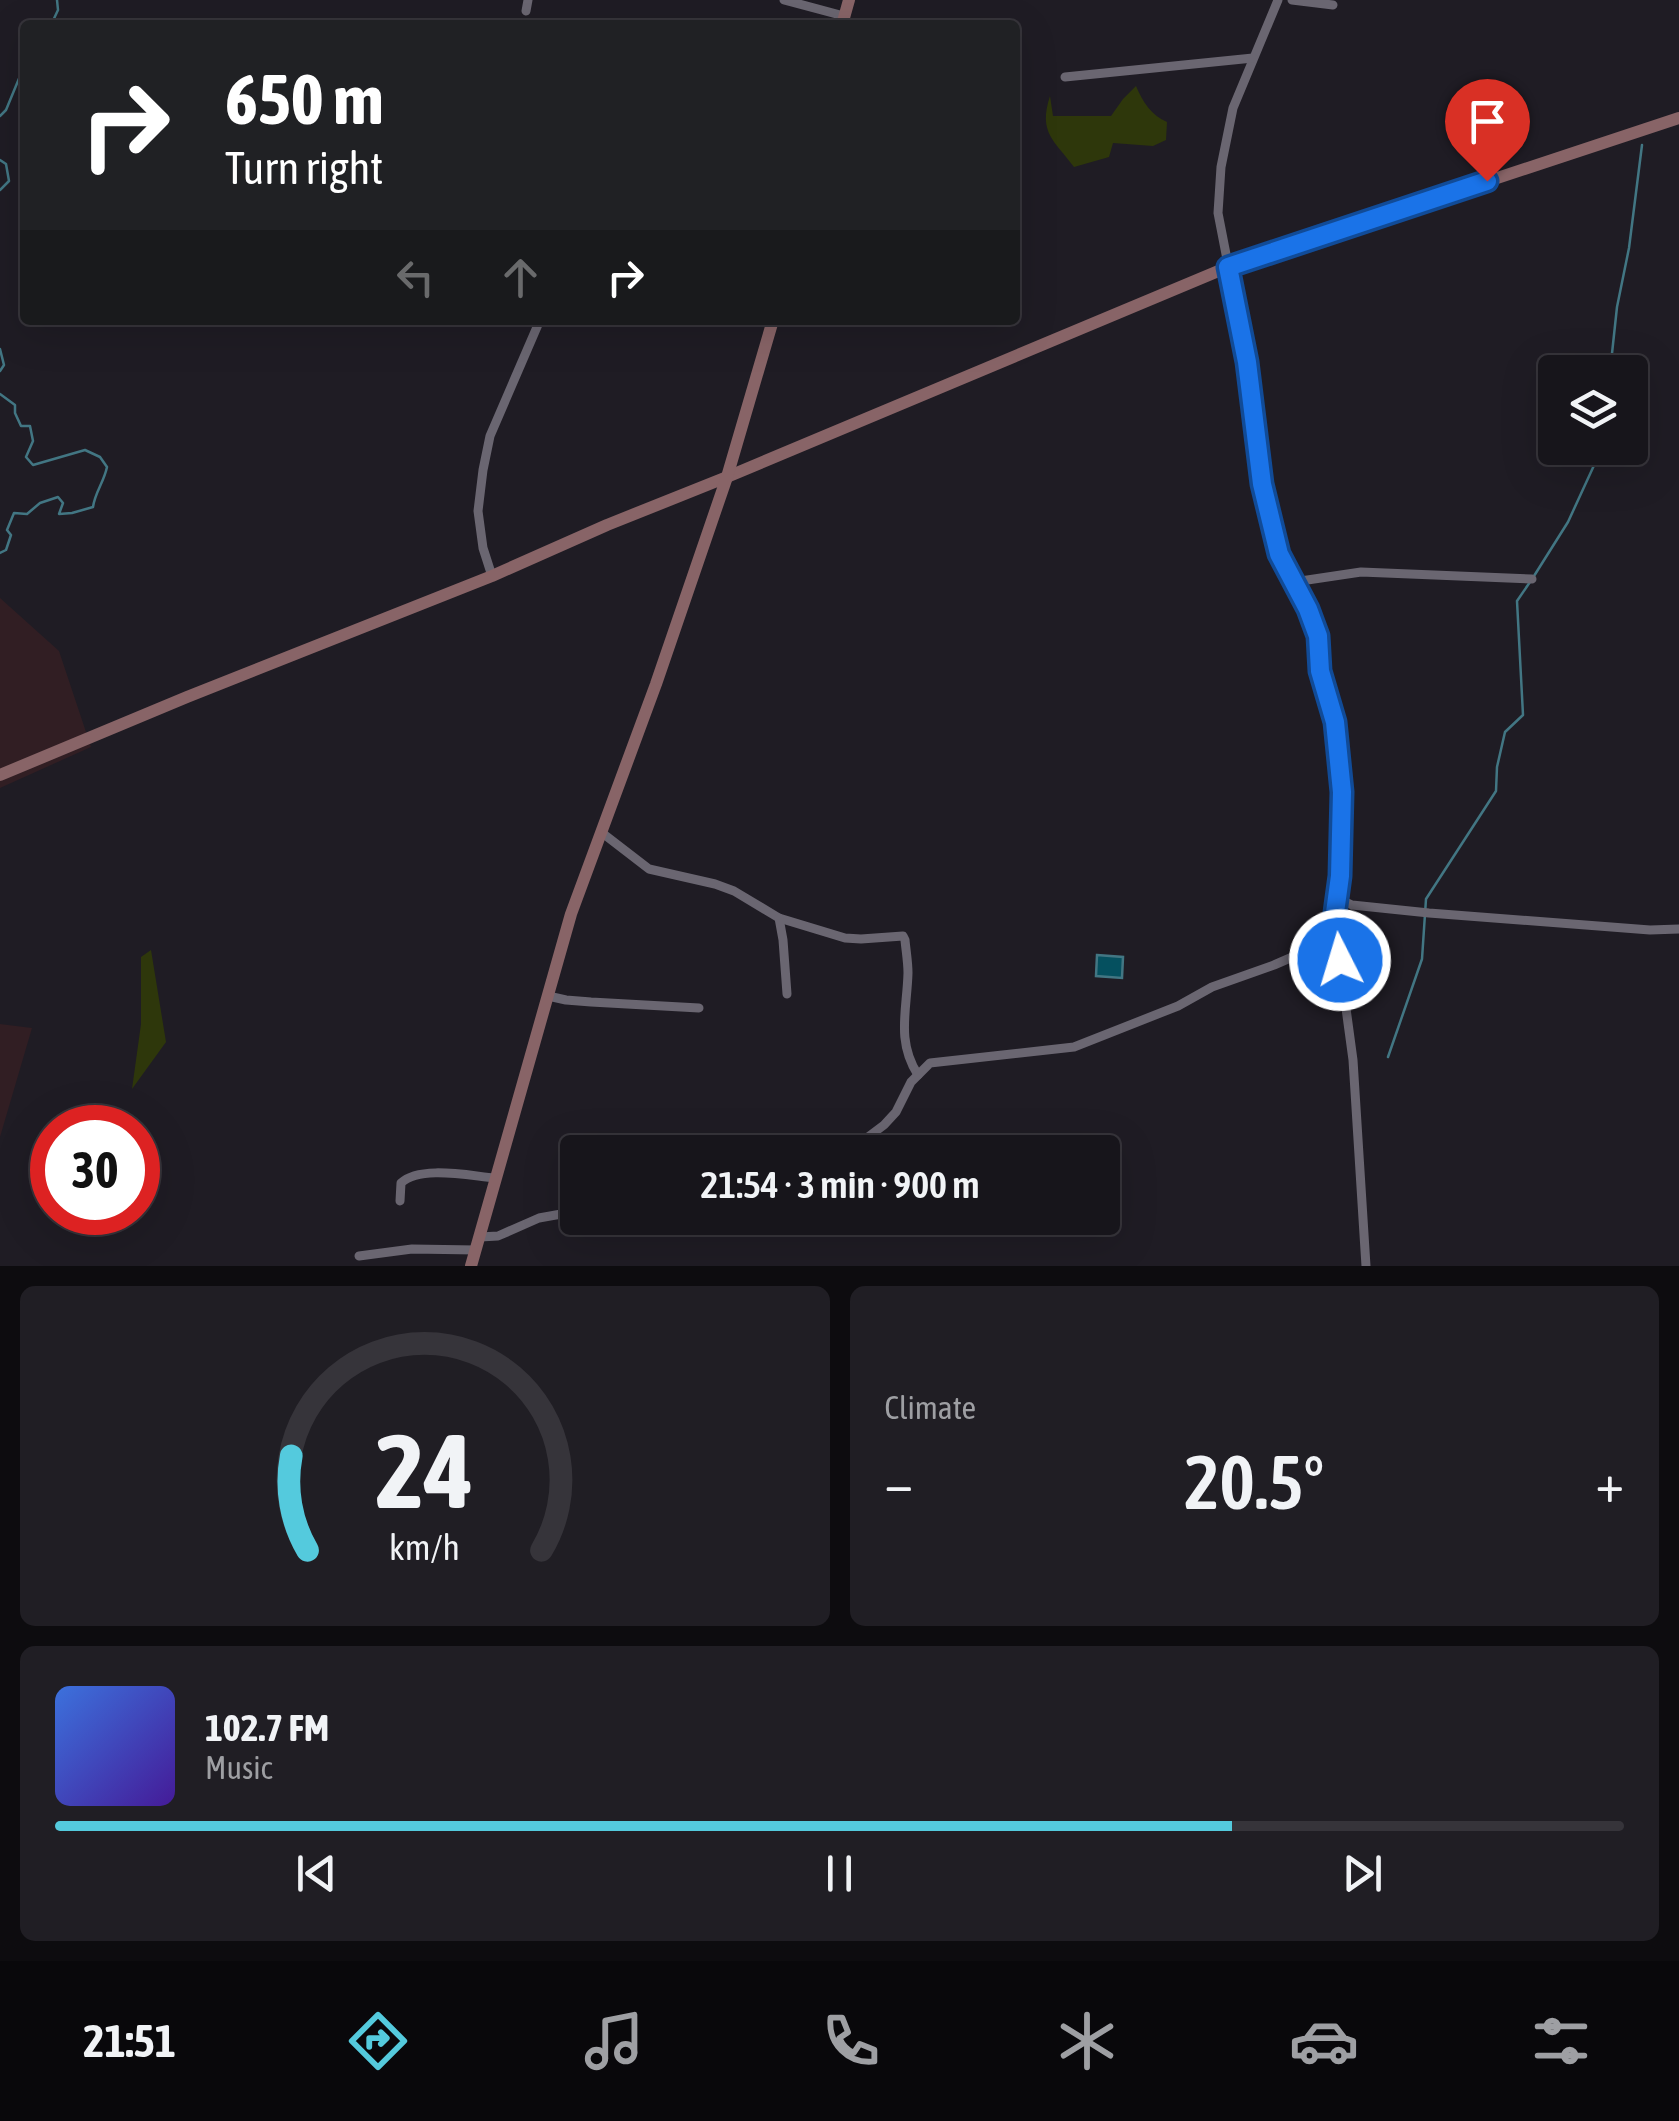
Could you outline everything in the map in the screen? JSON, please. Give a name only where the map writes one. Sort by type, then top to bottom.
[{"type":"street","points":[[784,0],[842,20]]},
{"type":"street","points":[[1278,0],[1233,108],[1221,167],[1218,213],[1247,362],[1262,484],[1279,554],[1318,636],[1320,671],[1335,722],[1342,792],[1340,876],[1334,920],[1353,1060],[1366,1266]]},
{"type":"street","points":[[1292,0],[1332,6]]},
{"type":"street","points":[[1065,77],[1253,58]]},
{"type":"street","points":[[0,775],[492,576],[1228,267],[1679,118]]},
{"type":"street","points":[[492,576],[478,511],[483,470],[490,436],[538,325]]},
{"type":"street","points":[[471,1266],[571,914],[728,478],[772,325]]},
{"type":"street","points":[[1294,582],[1361,572],[1532,579]]},
{"type":"street","points":[[600,832],[648,869],[734,891],[778,918],[845,938],[903,936],[908,974],[903,1016],[909,1061],[918,1075]]},
{"type":"street","points":[[1337,898],[1352,905],[1426,913],[1679,930]]},
{"type":"street","points":[[778,918],[784,940],[787,994]]},
{"type":"street","points":[[871,1135],[896,1112],[911,1082],[930,1063],[1074,1047],[1336,938]]},
{"type":"street","points":[[548,996],[699,1008]]},
{"type":"street","points":[[400,1200],[401,1184],[408,1177],[432,1173],[495,1178]]},
{"type":"street","points":[[359,1256],[478,1244],[539,1218],[560,1214]]},
{"type":"shaded area","points":[[0,598],[59,651],[91,747],[0,788]]},
{"type":"shaded area","points":[[0,1024],[32,1028],[0,1137]]},
{"type":"green space","points":[[1136,86],[1148,107],[1167,122],[1166,140],[1153,146],[1113,143],[1109,157],[1074,167],[1047,128],[1050,96],[1053,116],[1111,116]]},
{"type":"green space","points":[[151,950],[166,1042],[132,1089],[141,1024],[141,957]]},
{"type":"water","points":[[1097,955],[1123,957],[1122,978],[1096,976]]},
{"type":"waterway","points":[[53,20],[57,0]]},
{"type":"waterway","points":[[0,116],[20,76]]},
{"type":"waterway","points":[[1612,355],[1642,145]]},
{"type":"waterway","points":[[0,160],[6,164],[9,181],[0,190]]},
{"type":"waterway","points":[[0,349],[4,365],[0,371]]},
{"type":"waterway","points":[[0,394],[15,405],[21,426],[30,426],[33,441],[26,457],[33,465],[85,450],[100,457],[107,467],[93,507],[59,514],[63,503],[58,497],[40,503],[27,514],[14,513],[7,530],[11,535],[6,550],[0,553]]},
{"type":"waterway","points":[[1534,576],[1568,522],[1594,465]]},
{"type":"waterway","points":[[1388,1057],[1422,959],[1426,899],[1496,791],[1505,732],[1523,715],[1517,601],[1530,582]]},
{"type":"route","points":[[1340,960],[1334,920],[1340,876],[1342,792],[1335,722],[1320,671],[1318,636],[1279,554],[1262,484],[1247,362],[1228,267],[1487,181]]}]
